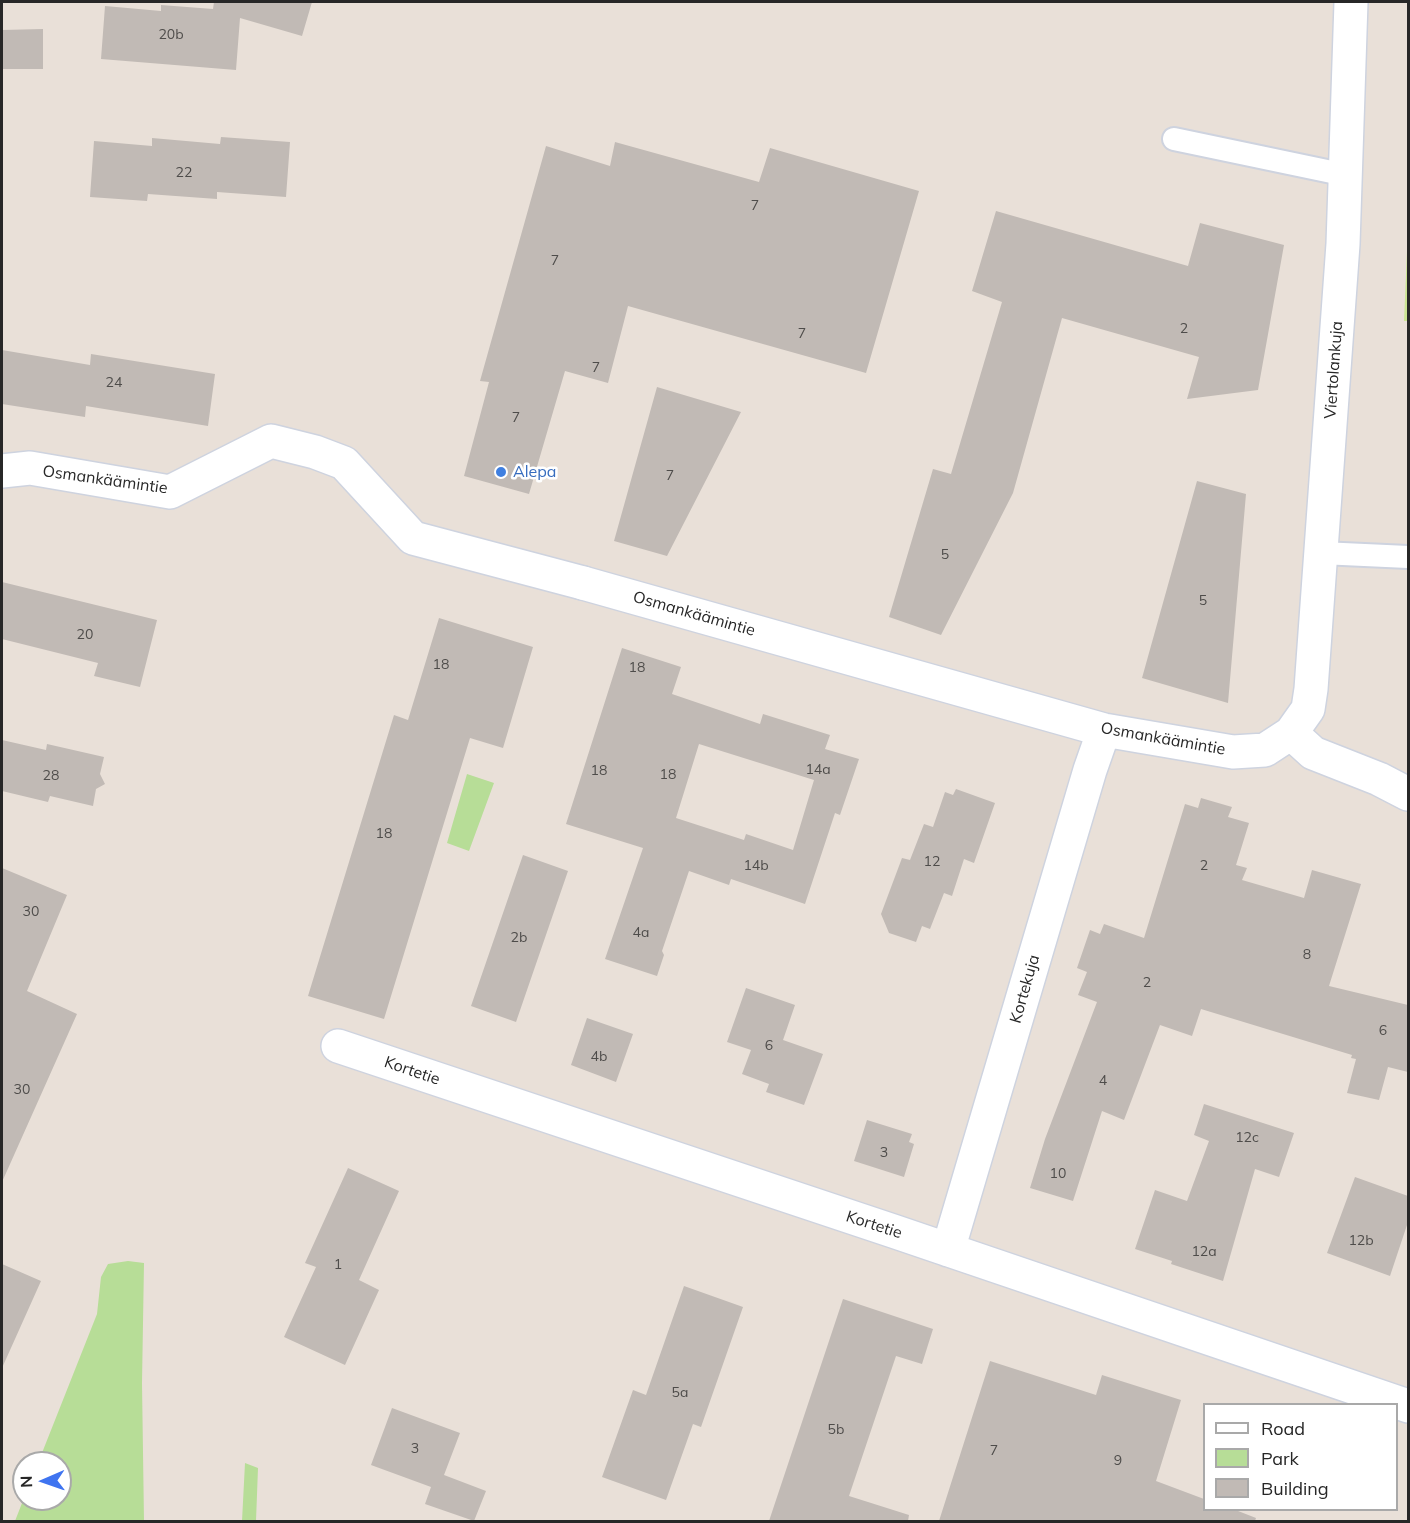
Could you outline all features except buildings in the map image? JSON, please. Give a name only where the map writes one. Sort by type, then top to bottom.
[{"type":"street","name":"Viertolankuja","points":[[1291,733],[1308,709],[1311,689],[1342,256],[1351,2]]},
{"type":"street","name":"Osmankäämintie","points":[[2,471],[30,468],[170,492],[271,441],[315,452],[344,463],[413,538],[583,583],[1104,729],[1233,752],[1265,750],[1291,733]]},
{"type":"street","name":"Kortekuja","points":[[948,1250],[1083,792],[1104,729]]},
{"type":"street","points":[[1291,733],[1313,753],[1379,779],[1408,794]]},
{"type":"street","name":"Kortetie","points":[[338,1046],[1408,1406]]},
{"type":"lane","points":[[1174,139],[1346,175]]},
{"type":"lane","points":[[1321,553],[1408,557]]},
{"type":"green space","points":[[1408,228],[1408,321],[1404,321]]},
{"type":"green space","points":[[467,774],[494,783],[469,851],[447,843]]},
{"type":"green space","points":[[128,1261],[144,1263],[142,1383],[144,1521],[15,1521],[19,1511],[72,1511],[72,1451],[43,1451],[97,1314],[101,1277],[108,1264]]},
{"type":"green space","points":[[245,1463],[258,1468],[256,1521],[242,1521]]},
{"type":"place","name":"Alepa","points":[[501,472]]}]
